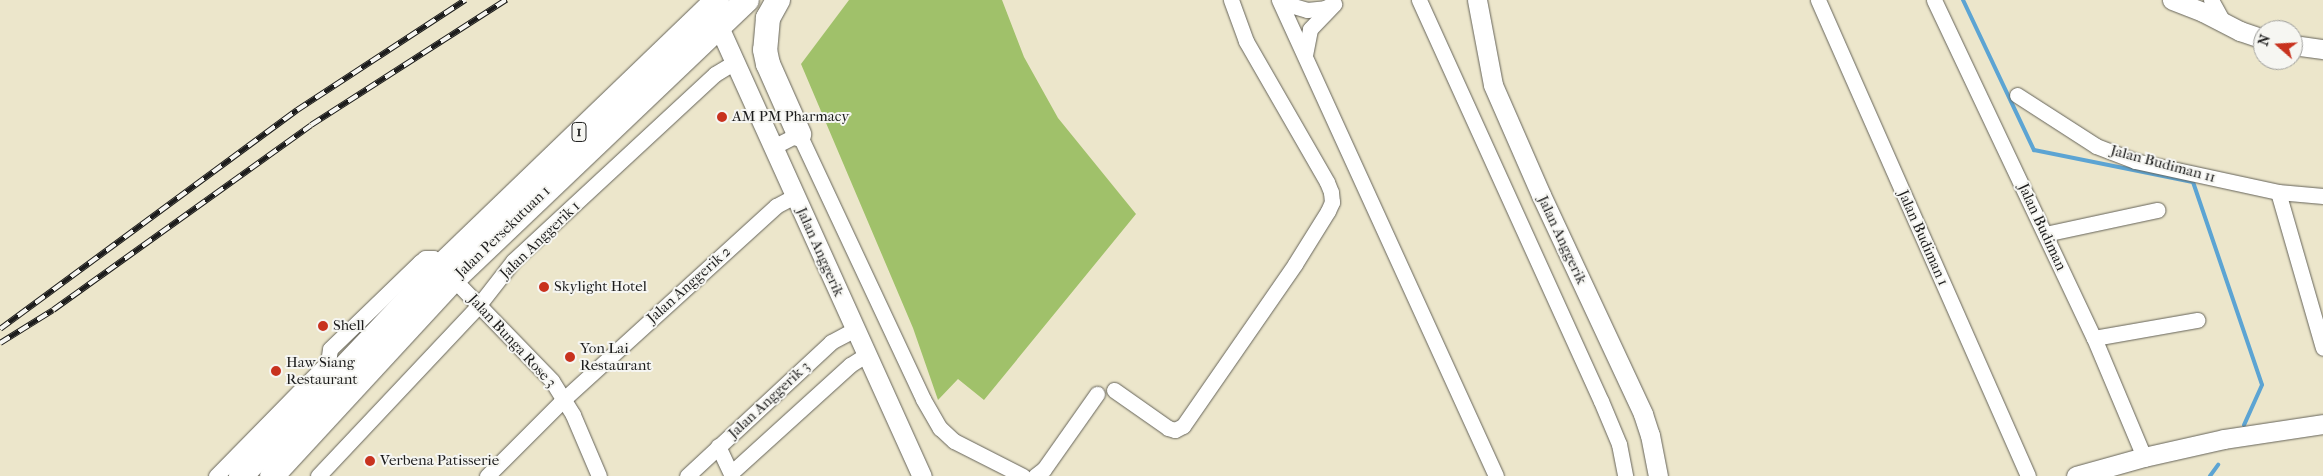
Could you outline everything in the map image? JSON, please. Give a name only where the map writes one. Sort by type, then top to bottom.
[{"type":"highway","name":"Jalan Persekutuan 1","points":[[448,272],[717,0]]},
{"type":"highway","name":"Jalan Persekutuan 1","points":[[242,476],[277,467],[340,374],[448,272],[747,0]]},
{"type":"highway","points":[[778,0],[768,18],[765,50],[768,64],[799,134]]},
{"type":"street","points":[[1114,390],[1168,428],[1175,430],[1183,426],[1295,264],[1332,202],[1327,182],[1246,41],[1231,0]]},
{"type":"street","points":[[1279,0],[1496,476]]},
{"type":"street","points":[[1285,0],[1290,5],[1307,10],[1325,8],[1336,2]]},
{"type":"street","points":[[1419,0],[1601,401],[1619,444],[1625,476]]},
{"type":"street","name":"Jalan Anggerik","points":[[1477,0],[1493,85],[1541,195],[1643,414],[1650,434],[1658,476]]},
{"type":"street","name":"Jalan Budiman 1","points":[[1818,0],[2028,476]]},
{"type":"street","name":"Jalan Budiman","points":[[1934,0],[2094,338],[2144,457]]},
{"type":"street","points":[[2173,0],[2253,36]]},
{"type":"street","points":[[2211,0],[2223,22]]},
{"type":"street","points":[[1305,56],[1310,29],[1336,2]]},
{"type":"street","name":"Jalan Anggerik","points":[[719,27],[922,476]]},
{"type":"street","points":[[2303,46],[2323,49]]},
{"type":"street","name":"Jalan Anggerik 1","points":[[318,476],[478,306],[513,261],[715,74],[734,62]]},
{"type":"street","name":"Jalan Budiman 11","points":[[2017,95],[2096,146],[2135,160],[2278,192],[2323,196]]},
{"type":"street","points":[[773,147],[799,134],[924,399],[940,428],[954,441],[1022,476]]},
{"type":"street","points":[[2278,192],[2323,348]]},
{"type":"street","name":"Jalan Anggerik 2","points":[[487,476],[564,399],[776,206],[795,196]]},
{"type":"street","points":[[2045,234],[2157,210]]},
{"type":"street","points":[[216,476],[340,374],[330,349],[420,262],[425,258],[433,258],[448,272]]},
{"type":"street","name":"Jalan Bunga Rose 3","points":[[448,272],[478,306],[552,381],[574,415],[599,476]]},
{"type":"street","points":[[2094,338],[2197,320]]},
{"type":"street","name":"Jalan Anggerik 3","points":[[687,476],[831,342],[855,329]]},
{"type":"street","points":[[718,446],[731,475],[850,365],[866,355]]},
{"type":"street","points":[[1035,476],[1044,469],[1097,394]]},
{"type":"street","points":[[2076,476],[2144,457],[2224,439],[2323,424]]},
{"type":"green space","points":[[849,0],[1002,0],[1024,57],[1058,118],[1136,214],[984,400],[958,379],[938,400],[913,328],[801,64]]},
{"type":"waterway","points":[[1963,0],[2034,150],[2193,182],[2262,385],[2244,425]]},
{"type":"waterway","points":[[2210,476],[2218,465]]},
{"type":"railway","points":[[0,329],[297,110],[465,0]]},
{"type":"railway","points":[[0,343],[53,310],[311,125],[506,0]]},
{"type":"place","name":"AM PM Pharmacy","points":[[722,117]]},
{"type":"place","name":"Skylight Hotel","points":[[544,287]]},
{"type":"place","name":"Shell","points":[[323,326]]},
{"type":"place","name":"Yon Lai Restaurant","points":[[570,357]]},
{"type":"place","name":"Haw Siang Restaurant","points":[[276,371]]},
{"type":"place","name":"Verbena Patisserie","points":[[370,461]]}]
